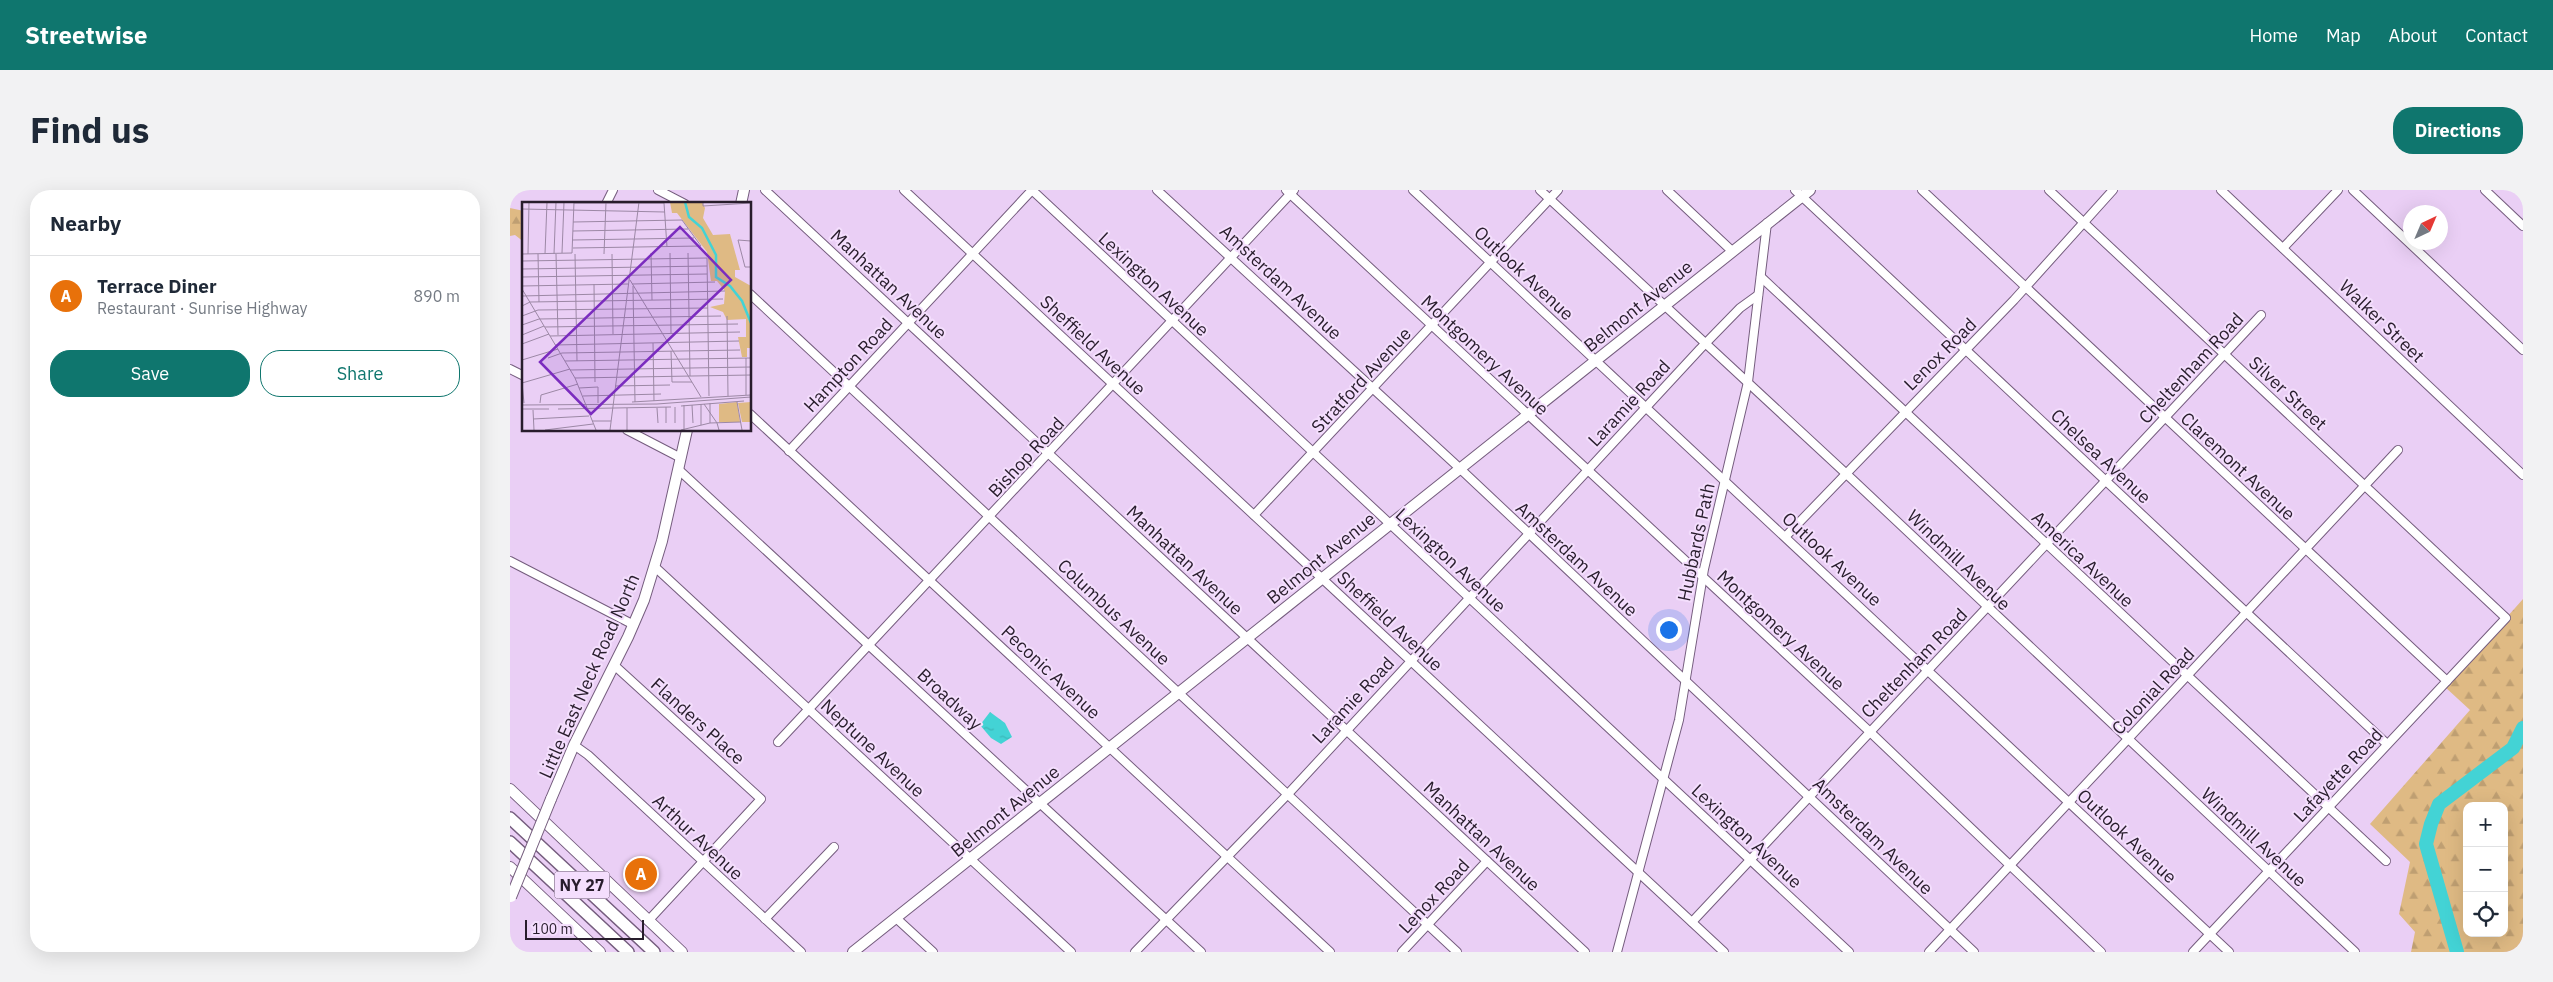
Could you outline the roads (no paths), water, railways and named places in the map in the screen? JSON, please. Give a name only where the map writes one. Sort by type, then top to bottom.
[{"type":"highway","name":"NY 27","points":[[510,818],[654,952]]},
{"type":"highway","name":"NY 27","points":[[510,842],[628,952]]},
{"type":"main road","name":"Belmont Avenue","points":[[853,952],[1460,469],[1767,223],[1802,192]]},
{"type":"main road","name":"Little East Neck Road North","points":[[511,898],[574,746],[634,625],[655,567],[687,431]]},
{"type":"main road","points":[[510,789],[682,952]]},
{"type":"main road","points":[[510,867],[600,952]]},
{"type":"street","points":[[607,202],[613,190]]},
{"type":"street","points":[[658,190],[681,202]]},
{"type":"street","name":"Manhattan Avenue","points":[[765,190],[1586,952]]},
{"type":"street","name":"Sheffield Avenue","points":[[904,190],[1724,952]]},
{"type":"street","name":"Hampton Road","points":[[789,451],[1032,190]]},
{"type":"street","name":"Lexington Avenue","points":[[1032,190],[1849,952]]},
{"type":"street","name":"Amsterdam Avenue","points":[[1157,190],[1460,469],[1974,952]]},
{"type":"street","name":"Outlook Avenue","points":[[1413,190],[1786,536],[2229,952]]},
{"type":"street","name":"Windmill Avenue","points":[[1540,190],[1748,382],[2355,952]]},
{"type":"street","name":"Stratford Avenue","points":[[1254,515],[1558,190]]},
{"type":"street","points":[[1667,190],[1732,251]]},
{"type":"street","name":"Claremont Avenue","points":[[1922,190],[2447,681]]},
{"type":"street","name":"Silver Street","points":[[2049,190],[2506,618]]},
{"type":"street","name":"Lenox Road","points":[[1786,536],[1965,351],[2113,190]]},
{"type":"street","name":"Walker Street","points":[[2221,190],[2523,475]]},
{"type":"street","points":[[2283,248],[2338,190]]},
{"type":"street","points":[[2353,190],[2523,350]]},
{"type":"street","points":[[2485,190],[2523,226]]},
{"type":"street","name":"Bishop Road","points":[[778,742],[991,517],[1290,191]]},
{"type":"street","name":"Montgomery Avenue","points":[[1290,191],[1527,415],[1869,731],[2101,952]]},
{"type":"street","name":"Chelsea Avenue","points":[[1802,192],[1965,351],[2387,744]]},
{"type":"street","name":"Hubbards Path","points":[[1617,952],[1677,728],[1702,578],[1748,382],[1767,223]]},
{"type":"street","name":"America Avenue","points":[[1761,277],[1906,410],[2046,545],[2386,861]]},
{"type":"street","name":"Columbus Avenue","points":[[751,295],[1458,952]]},
{"type":"street","name":"Laramie Road","points":[[1135,952],[1288,794],[1646,406],[1740,308],[1758,295]]},
{"type":"street","name":"Cheltenham Road","points":[[1692,922],[1927,669],[1988,609],[2261,315]]},
{"type":"street","points":[[510,369],[522,375]]},
{"type":"street","name":"Peconic Avenue","points":[[751,415],[1330,952]]},
{"type":"street","points":[[629,431],[681,458]]},
{"type":"street","name":"Colonial Road","points":[[1929,952],[2398,450]]},
{"type":"street","name":"Broadway","points":[[679,470],[1201,952]]},
{"type":"street","points":[[510,561],[634,625]]},
{"type":"street","name":"Neptune Avenue","points":[[655,567],[1070,952]]},
{"type":"street","name":"Lafayette Road","points":[[2193,952],[2506,618]]},
{"type":"street","name":"Flanders Place","points":[[614,665],[761,799],[703,862]]},
{"type":"street","name":"Arthur Avenue","points":[[574,746],[588,755],[802,952]]},
{"type":"street","points":[[765,919],[834,847]]},
{"type":"street","name":"Lenox Road","points":[[1402,952],[1487,861]]},
{"type":"street","points":[[648,921],[703,862]]},
{"type":"street","points":[[896,918],[933,952]]},
{"type":"water","points":[[990,712],[1005,723],[1012,737],[1001,744],[991,738],[980,725]]},
{"type":"waterway","points":[[2457,952],[2426,844],[2431,824],[2439,804],[2513,748],[2523,728]]},
{"type":"place","name":"Terrace Diner","points":[[641,874]]}]
